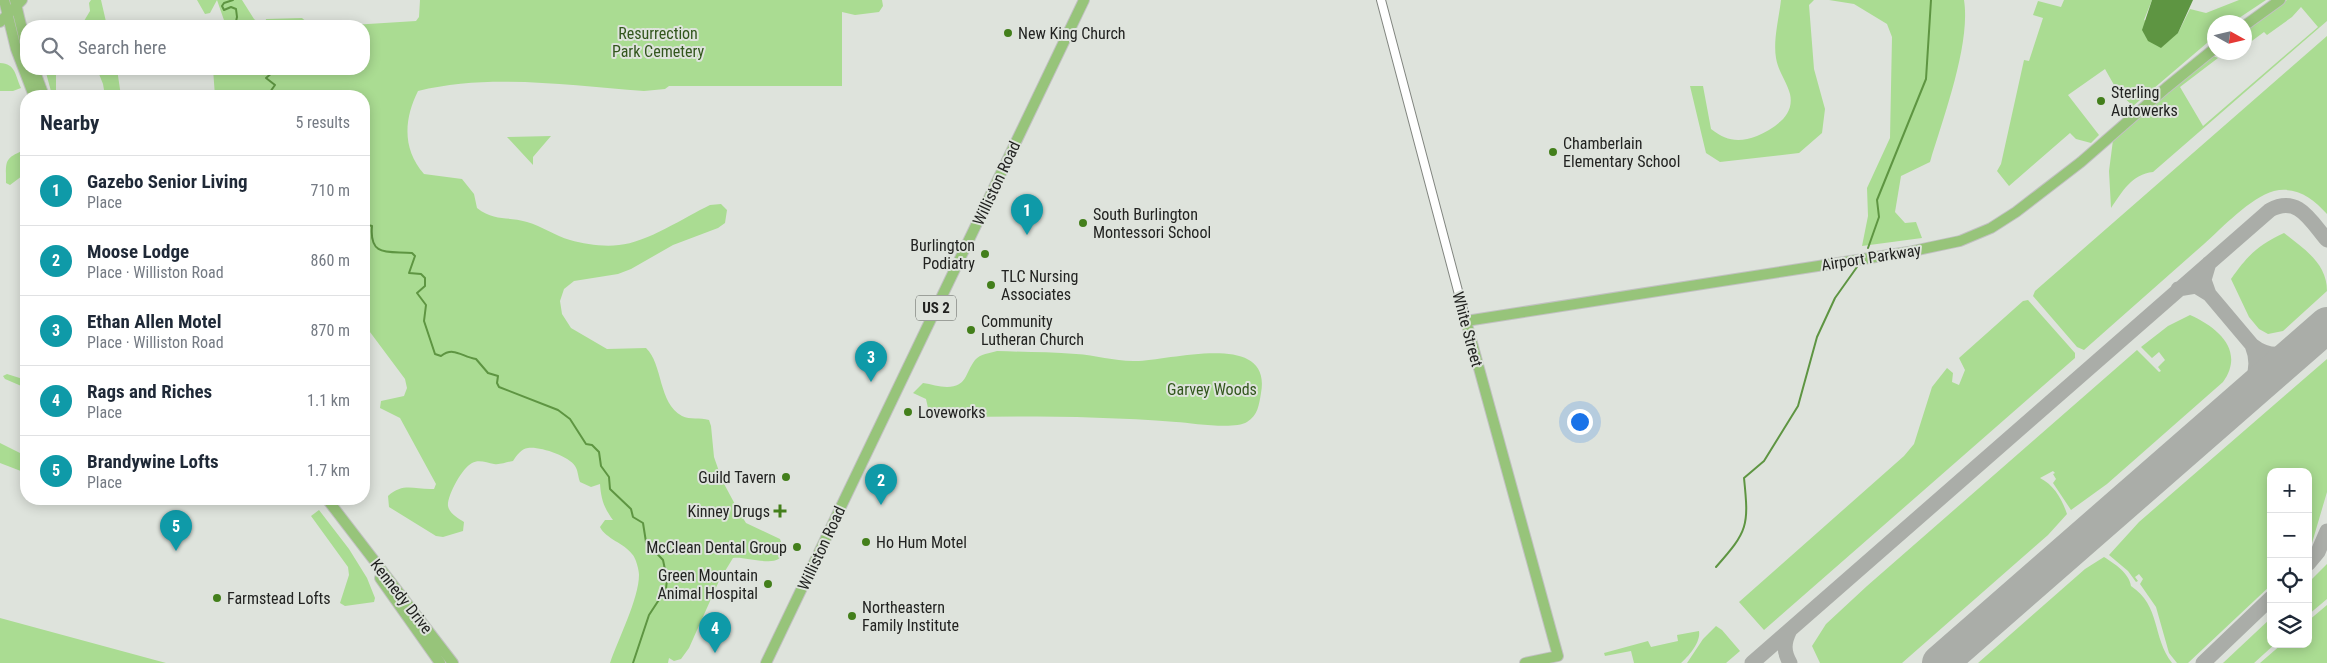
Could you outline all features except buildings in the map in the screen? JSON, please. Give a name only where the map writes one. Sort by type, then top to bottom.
[{"type":"main road","points":[[4,0],[4,19],[20,57]]},
{"type":"main road","name":"Williston Road","points":[[766,663],[1084,0]]},
{"type":"main road","points":[[2252,20],[2280,0]]},
{"type":"main road","points":[[4,19],[17,2]]},
{"type":"main road","points":[[17,2],[21,20]]},
{"type":"main road","points":[[0,32],[12,35]]},
{"type":"main road","name":"Airport Parkway","points":[[1466,321],[1908,252],[1960,241],[1991,228],[2039,196],[2207,55]]},
{"type":"main road","points":[[26,75],[32,90]]},
{"type":"main road","points":[[36,75],[42,90]]},
{"type":"main road","name":"White Street","points":[[1466,321],[1558,656],[1525,663]]},
{"type":"main road","name":"Kennedy Drive","points":[[331,505],[453,663]]},
{"type":"main road","name":"Kennedy Drive","points":[[350,530],[399,607],[440,663]]},
{"type":"street","name":"White Street","points":[[1381,0],[1466,321]]},
{"type":"green space","points":[[91,0],[101,0],[106,20],[85,20],[90,11],[89,3]]},
{"type":"green space","points":[[197,0],[217,0],[210,13],[205,14]]},
{"type":"green space","points":[[217,0],[242,0],[255,20],[224,20]]},
{"type":"green space","name":"Resurrection Park Cemetery","points":[[420,0],[882,0],[883,6],[879,12],[855,15],[842,12],[842,86],[669,86],[665,89],[644,91],[531,82],[474,83],[418,91],[413,102],[408,123],[408,134],[412,154],[417,164],[424,174],[462,179],[474,194],[477,208],[490,215],[533,224],[570,240],[613,246],[641,240],[653,235],[710,205],[721,204],[727,210],[725,223],[718,228],[673,245],[631,269],[618,274],[574,281],[564,289],[560,301],[562,314],[571,328],[607,349],[646,348],[651,355],[665,393],[674,410],[685,417],[709,420],[714,457],[722,480],[746,523],[780,539],[783,550],[781,557],[775,560],[733,558],[719,581],[689,648],[681,659],[674,661],[669,658],[668,663],[610,663],[636,595],[639,575],[638,567],[635,558],[629,550],[606,535],[600,527],[605,520],[613,520],[604,503],[600,484],[591,487],[580,482],[575,466],[560,455],[528,448],[521,451],[513,461],[496,464],[477,461],[468,466],[456,483],[448,501],[450,511],[464,522],[463,531],[443,537],[436,536],[389,507],[388,496],[399,489],[434,489],[436,484],[400,418],[380,408],[381,401],[404,396],[407,388],[405,379],[370,332],[370,90],[215,90],[213,75],[370,75],[370,24],[416,21],[419,17]]},
{"type":"green space","points":[[1781,0],[1814,0],[1809,5],[1814,69],[1825,109],[1822,133],[1799,153],[1720,162],[1706,153],[1690,86],[1703,86],[1711,129],[1727,138],[1744,140],[1757,136],[1782,120],[1791,102],[1789,90],[1777,63],[1775,51]]},
{"type":"green space","points":[[1829,0],[1964,0],[1965,18],[1960,59],[1930,162],[1901,176],[1895,212],[1905,223],[1916,222],[1922,238],[1862,246],[1868,216],[1867,188],[1890,138],[1892,37],[1887,24],[1854,4]]},
{"type":"green space","points":[[2064,0],[2152,0],[2144,20],[2178,33],[2190,9],[2206,13],[2239,0],[2266,0],[2244,15],[2207,15],[2207,43],[2133,106],[2118,92],[2105,69],[2068,95],[2099,135],[2091,143],[2076,139],[2070,133],[2009,186],[1997,171],[2001,164],[2024,60],[2029,61],[2043,18],[2033,15],[2038,1],[2061,7]]},
{"type":"green space","points":[[2287,0],[2327,0],[2327,21],[2153,172],[2146,173],[2133,180],[2111,208],[2109,171],[2113,140],[2164,95],[2208,60],[2215,60],[2180,87],[2203,126],[2318,27],[2301,7],[2292,17],[2267,35],[2264,32],[2252,41],[2252,26]]},
{"type":"green space","points":[[302,18],[304,20],[266,20]]},
{"type":"green space","points":[[2327,36],[2327,214],[2310,198],[2297,192],[2282,190],[2265,195],[2246,206],[2084,350],[2077,347],[2033,296],[2035,291]]},
{"type":"green space","points":[[0,63],[12,68],[21,88],[13,91],[0,91]]},
{"type":"green space","points":[[47,75],[56,75],[56,90],[51,90]]},
{"type":"green space","points":[[99,75],[118,75],[120,90],[104,90]]},
{"type":"green space","points":[[551,136],[533,157],[533,165],[507,137]]},
{"type":"green space","points":[[20,152],[20,178],[10,185],[6,183],[6,169],[8,161]]},
{"type":"green space","points":[[2284,233],[2313,257],[2319,265],[2326,281],[2327,291],[2283,331],[2268,334],[2259,329],[2249,317],[2231,279],[2254,252]]},
{"type":"green space","points":[[2028,300],[2075,353],[2075,358],[1764,630],[1739,602],[1904,456],[1914,444],[1932,387],[1947,368],[1953,373],[1952,382],[1959,385],[1965,370],[1959,358],[2023,301]]},
{"type":"green space","points":[[2190,315],[2201,320],[2226,342],[2231,360],[2229,371],[2223,382],[2107,484],[2071,510],[2053,483],[2056,479],[2053,474],[2055,473],[2053,471],[2040,478],[2057,493],[2067,514],[2048,535],[1902,663],[1820,663],[1812,646],[1826,624],[2137,350],[2159,372],[2161,371],[2158,367],[2165,360],[2159,352],[2152,358],[2141,347],[2168,326]]},
{"type":"green space","name":"Garvey Woods","points":[[997,351],[1076,354],[1133,361],[1213,353],[1234,355],[1250,361],[1260,373],[1260,402],[1256,413],[1247,422],[1233,426],[1223,426],[1092,418],[953,417],[937,414],[928,408],[926,399],[913,393],[923,383],[944,387],[958,385],[965,378],[977,358]]},
{"type":"green space","points":[[2327,359],[2327,492],[2312,543],[2312,468],[2267,468],[2267,589],[2188,663],[2177,663],[2169,653],[2156,607],[2140,584],[2143,579],[2139,574],[2135,577],[2138,581],[2136,582],[2128,571],[2109,555],[2139,522]]},
{"type":"green space","points":[[7,374],[20,378],[20,385],[5,379],[3,376]]},
{"type":"green space","points":[[0,443],[20,453],[20,471],[0,463]]},
{"type":"green space","points":[[319,510],[349,549],[367,578],[375,598],[374,602],[345,606],[340,603],[349,575],[348,567],[311,516]]},
{"type":"green space","points":[[2104,557],[2124,573],[2131,586],[2141,594],[2147,603],[2152,612],[2161,643],[2172,663],[1978,663],[2085,569]]},
{"type":"green space","points":[[2327,564],[2327,599],[2312,612],[2312,603],[2312,579]]},
{"type":"green space","points":[[2327,605],[2327,663],[2260,663],[2277,648],[2312,648],[2312,618]]},
{"type":"green space","points":[[0,618],[166,663],[0,663]]},
{"type":"green space","points":[[2267,622],[2267,648],[2271,648],[2254,663],[2223,663]]},
{"type":"green space","points":[[1716,626],[1722,630],[1740,651],[1726,663],[1687,663],[1703,639]]},
{"type":"green space","points":[[1699,631],[1698,640],[1691,653],[1681,663],[1634,663],[1631,651],[1605,656],[1604,653],[1648,641],[1651,647],[1678,641],[1677,635]]},
{"type":"shaded area","points":[[2152,0],[2193,0],[2178,33],[2161,48],[2148,41],[2142,30]]},
{"type":"waterway","points":[[233,0],[224,3],[222,6],[224,10],[231,7],[236,9],[236,20]]},
{"type":"waterway","points":[[1868,248],[1879,217],[1877,200],[1926,79],[1931,0]]},
{"type":"waterway","points":[[270,75],[266,78],[275,85],[271,90]]},
{"type":"waterway","points":[[370,226],[372,226],[372,236],[377,248],[388,252],[412,253],[415,256],[409,273],[421,274],[425,278],[425,286],[417,293],[426,305],[424,321],[435,354],[441,356],[454,352],[476,359],[488,373],[498,376],[497,383],[499,387],[558,410],[570,419],[586,444],[592,445],[599,452],[601,466],[609,477],[610,489],[631,509],[633,517],[643,523],[646,542],[663,560],[667,579],[666,589],[649,615],[633,663]]},
{"type":"waterway","points":[[1716,567],[1735,545],[1744,527],[1746,518],[1744,478],[1764,461],[1798,406],[1817,337],[1835,298],[1857,267]]},
{"type":"taxiway","points":[[1752,663],[2270,210],[2280,206],[2296,208],[2309,218],[2327,240]]},
{"type":"taxiway","points":[[2178,289],[2196,286],[2209,294],[2204,280],[2209,263]]},
{"type":"taxiway","points":[[2209,294],[2252,345]]},
{"type":"taxiway","points":[[2316,334],[2327,333]]},
{"type":"taxiway","points":[[2243,398],[2251,386],[2255,373],[2256,359],[2252,345],[2270,354],[2288,353],[2301,347]]},
{"type":"taxiway","points":[[2312,559],[2318,552],[2327,531]]},
{"type":"taxiway","points":[[2203,663],[2267,602]]},
{"type":"taxiway","points":[[1790,630],[1785,646],[1790,663]]},
{"type":"runway","points":[[1940,663],[2327,325]]},
{"type":"place","name":"New King Church","points":[[1008,33]]},
{"type":"place","name":"Sterling Autowerks","points":[[2101,101]]},
{"type":"place","name":"Chamberlain Elementary School","points":[[1553,152]]},
{"type":"place","name":"South Burlington Montessori School","points":[[1083,223]]},
{"type":"place","name":"Gazebo Senior Living","points":[[1027,235]]},
{"type":"place","name":"Burlington Podiatry","points":[[985,254]]},
{"type":"place","name":"TLC Nursing Associates","points":[[991,285]]},
{"type":"place","name":"Community Lutheran Church","points":[[971,330]]},
{"type":"place","name":"Ethan Allen Motel","points":[[871,382]]},
{"type":"place","name":"Loveworks","points":[[908,412]]},
{"type":"place","name":"Guild Tavern","points":[[786,477]]},
{"type":"place","name":"Moose Lodge","points":[[881,505]]},
{"type":"place","name":"Kinney Drugs","points":[[780,511]]},
{"type":"place","name":"Ho Hum Motel","points":[[866,542]]},
{"type":"place","name":"McClean Dental Group","points":[[797,547]]},
{"type":"place","name":"Brandywine Lofts","points":[[176,551]]},
{"type":"place","name":"Green Mountain Animal Hospital","points":[[768,584]]},
{"type":"place","name":"Farmstead Lofts","points":[[217,598]]},
{"type":"place","name":"Northeastern Family Institute","points":[[852,616]]},
{"type":"place","name":"Rags and Riches","points":[[715,653]]}]
